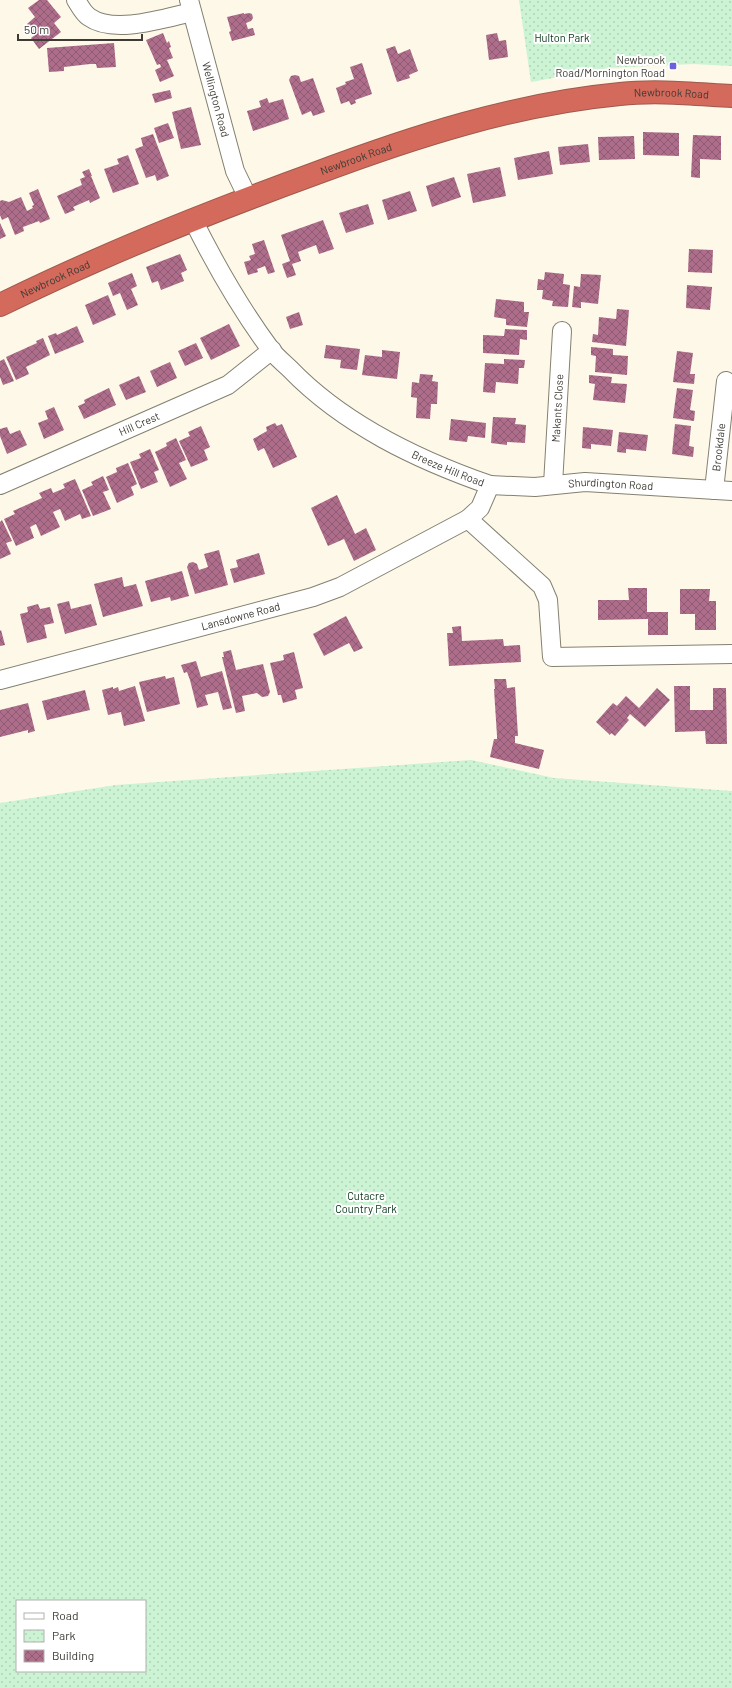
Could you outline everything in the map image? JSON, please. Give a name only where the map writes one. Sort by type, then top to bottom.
[{"type":"highway","name":"Newbrook Road","points":[[0,305],[94,261],[193,220],[248,198],[422,136],[520,109],[621,94],[662,92],[732,96]]},
{"type":"street","points":[[76,0],[84,13],[90,18],[114,26],[134,24],[191,6]]},
{"type":"street","name":"Wellington Road","points":[[191,6],[235,172],[248,198]]},
{"type":"street","name":"Breeze Hill Road","points":[[193,220],[234,294],[272,350],[304,384],[340,413],[416,455],[449,470],[490,485],[480,508],[468,519]]},
{"type":"street","name":"Makants Close","points":[[553,484],[562,331]]},
{"type":"street","name":"Hill Crest","points":[[0,485],[228,386],[272,350]]},
{"type":"street","name":"Brookdale","points":[[714,490],[725,381]]},
{"type":"street","name":"Shurdington Road","points":[[490,485],[516,487],[584,482],[732,491]]},
{"type":"street","points":[[468,519],[542,586],[548,600],[552,657],[732,654]]},
{"type":"street","name":"Lansdowne Road","points":[[0,680],[313,597],[340,587],[468,519]]},
{"type":"green space","name":"Hulton Park","points":[[519,0],[732,0],[732,66],[693,64],[608,68],[531,82]]},
{"type":"green space","name":"Cutacre Country Park","points":[[471,760],[554,778],[732,791],[732,1688],[0,1688],[0,803],[116,785]]},
{"type":"building","points":[[39,0],[47,0],[61,17],[54,23],[61,32],[39,49],[31,38],[35,35],[27,24],[35,17],[28,8]]},
{"type":"building","points":[[244,13],[252,14],[253,18],[251,21],[246,23],[248,29],[253,28],[255,35],[232,41],[227,17]]},
{"type":"building","points":[[163,33],[167,43],[169,41],[171,47],[169,48],[173,58],[167,60],[174,76],[160,82],[155,70],[161,67],[160,64],[157,65],[146,40]]},
{"type":"building","points":[[497,33],[499,41],[506,40],[508,57],[489,60],[486,35]]},
{"type":"building","points":[[114,43],[116,67],[97,68],[96,64],[90,64],[64,67],[64,71],[49,72],[47,48]]},
{"type":"building","points":[[395,46],[398,54],[410,49],[418,71],[409,75],[410,78],[397,82],[386,49]]},
{"type":"building","points":[[362,63],[372,94],[355,100],[356,103],[351,105],[349,101],[341,104],[336,88],[346,84],[345,82],[354,79],[350,67]]},
{"type":"building","points":[[291,76],[299,76],[301,82],[313,78],[325,112],[313,116],[311,111],[302,115],[289,80]]},
{"type":"building","points":[[170,90],[172,98],[155,103],[152,94]]},
{"type":"building","points":[[267,98],[269,103],[283,99],[289,119],[253,131],[247,111],[261,107],[259,101]]},
{"type":"building","points":[[191,107],[201,145],[181,149],[172,112]]},
{"type":"building","points":[[168,123],[174,138],[159,143],[154,128]]},
{"type":"building","points":[[643,132],[679,133],[679,156],[643,155]]},
{"type":"building","points":[[153,134],[169,176],[157,181],[155,175],[146,178],[135,149],[143,146],[141,138]]},
{"type":"building","points":[[693,135],[721,136],[721,160],[700,159],[700,178],[691,177]]},
{"type":"building","points":[[634,136],[635,159],[599,160],[598,137]]},
{"type":"building","points":[[588,144],[590,162],[560,165],[558,147]]},
{"type":"building","points":[[549,151],[553,174],[518,180],[514,158]]},
{"type":"building","points":[[128,155],[139,184],[113,193],[104,169],[119,164],[117,159]]},
{"type":"building","points":[[500,167],[506,196],[473,203],[467,174]]},
{"type":"building","points":[[89,169],[100,198],[90,203],[89,200],[73,207],[75,210],[65,214],[57,196],[82,185],[80,179],[85,177],[82,172]]},
{"type":"building","points":[[454,177],[461,197],[432,207],[426,186]]},
{"type":"building","points":[[38,189],[50,219],[40,223],[39,221],[23,227],[24,231],[15,235],[8,217],[2,220],[0,215],[0,201],[2,200],[9,202],[21,197],[27,211],[33,208],[32,206],[34,205],[29,193]]},
{"type":"building","points":[[410,191],[417,211],[388,220],[382,200]]},
{"type":"building","points":[[368,204],[374,224],[346,233],[339,213]]},
{"type":"building","points":[[323,220],[334,249],[319,254],[316,245],[298,252],[301,261],[292,264],[296,275],[287,278],[282,264],[290,261],[281,235]]},
{"type":"building","points":[[0,223],[6,236],[0,239]]},
{"type":"building","points":[[264,240],[275,272],[268,274],[265,266],[257,269],[258,272],[248,275],[244,262],[251,260],[249,256],[255,254],[252,244]]},
{"type":"building","points":[[689,249],[713,250],[712,273],[688,272]]},
{"type":"building","points":[[180,254],[187,270],[181,273],[184,281],[161,290],[158,281],[152,283],[146,267]]},
{"type":"building","points":[[545,272],[564,274],[563,284],[570,285],[568,307],[552,306],[553,301],[542,299],[543,290],[537,290],[538,279],[544,280]]},
{"type":"building","points":[[132,273],[137,286],[131,289],[138,305],[127,310],[120,293],[113,296],[108,283]]},
{"type":"building","points":[[581,274],[601,275],[598,304],[581,302],[581,308],[572,307],[574,286],[580,287]]},
{"type":"building","points":[[687,285],[712,287],[710,310],[686,308]]},
{"type":"building","points":[[108,295],[116,315],[93,325],[85,305]]},
{"type":"building","points":[[496,299],[524,302],[524,312],[529,312],[527,327],[506,325],[506,319],[494,317]]},
{"type":"building","points":[[617,309],[629,310],[626,346],[592,342],[593,334],[598,335],[599,317],[616,319]]},
{"type":"building","points":[[299,312],[303,325],[290,329],[286,317]]},
{"type":"building","points":[[229,324],[240,346],[211,360],[200,338]]},
{"type":"building","points":[[77,326],[84,342],[55,354],[48,336],[56,333],[57,335]]},
{"type":"building","points":[[505,329],[527,330],[527,340],[520,339],[519,355],[483,353],[483,335],[504,336]]},
{"type":"building","points":[[43,338],[50,355],[26,367],[29,374],[16,380],[6,357],[37,343],[36,341]]},
{"type":"building","points":[[196,343],[203,358],[185,366],[178,351]]},
{"type":"building","points":[[326,345],[360,349],[357,370],[340,368],[341,360],[324,358]]},
{"type":"building","points":[[591,347],[613,349],[613,355],[628,356],[627,375],[595,372],[596,356],[591,355]]},
{"type":"building","points":[[382,350],[400,352],[397,379],[362,375],[365,355],[382,357]]},
{"type":"building","points":[[677,351],[693,353],[690,374],[695,374],[694,384],[673,382]]},
{"type":"building","points":[[4,359],[14,381],[3,385],[0,377],[0,361]]},
{"type":"building","points":[[504,359],[525,360],[524,368],[519,368],[518,384],[496,382],[495,393],[483,392],[485,363],[504,364]]},
{"type":"building","points":[[170,362],[177,378],[157,387],[150,371]]},
{"type":"building","points":[[420,374],[433,375],[432,381],[438,382],[437,404],[431,404],[430,419],[416,418],[417,398],[411,397],[412,382],[419,383]]},
{"type":"building","points":[[589,375],[612,377],[611,383],[627,384],[625,403],[593,400],[595,384],[589,383]]},
{"type":"building","points":[[139,376],[146,392],[126,400],[119,385]]},
{"type":"building","points":[[109,388],[116,405],[84,419],[78,406],[85,403],[84,400]]},
{"type":"building","points":[[677,388],[693,390],[690,410],[695,411],[694,421],[673,418]]},
{"type":"building","points":[[54,407],[64,430],[44,439],[38,423],[48,419],[45,411]]},
{"type":"building","points":[[493,417],[516,418],[515,424],[526,425],[525,443],[507,442],[507,445],[491,443]]},
{"type":"building","points":[[451,419],[486,423],[485,438],[468,436],[467,442],[449,440]]},
{"type":"building","points":[[275,423],[277,426],[282,424],[297,457],[273,468],[264,448],[258,451],[253,439],[267,431],[266,427]]},
{"type":"building","points":[[675,424],[691,426],[689,446],[694,447],[693,457],[672,454]]},
{"type":"building","points":[[201,426],[210,447],[204,450],[208,460],[191,467],[179,441],[190,436],[188,432]]},
{"type":"building","points":[[7,427],[10,434],[20,430],[27,445],[7,454],[0,436],[0,429]]},
{"type":"building","points":[[583,427],[613,430],[611,446],[591,444],[591,449],[582,448]]},
{"type":"building","points":[[619,432],[648,435],[646,451],[626,449],[626,453],[617,452]]},
{"type":"building","points":[[176,438],[186,460],[179,463],[187,479],[170,487],[155,452],[167,446],[166,443]]},
{"type":"building","points":[[150,449],[159,470],[154,472],[158,482],[141,489],[130,462],[141,458],[139,454]]},
{"type":"building","points":[[128,463],[137,484],[131,487],[134,495],[117,503],[106,477],[117,472],[116,468]]},
{"type":"building","points":[[103,476],[109,490],[103,492],[111,509],[93,516],[82,490],[93,485],[91,482]]},
{"type":"building","points":[[75,479],[91,516],[82,519],[80,514],[65,521],[60,509],[53,512],[60,527],[41,536],[36,524],[30,527],[34,538],[16,546],[4,519],[15,514],[13,511],[42,498],[39,493],[51,488],[53,493],[65,488],[63,484]]},
{"type":"building","points":[[337,495],[355,534],[366,528],[376,550],[354,561],[344,539],[328,546],[311,508]]},
{"type":"building","points":[[2,520],[12,541],[6,543],[11,554],[0,559],[0,522]]},
{"type":"building","points":[[219,550],[228,585],[195,594],[187,567],[189,563],[193,562],[197,564],[199,570],[208,567],[204,554]]},
{"type":"building","points":[[259,553],[265,574],[234,583],[230,569],[238,567],[236,560]]},
{"type":"building","points":[[182,571],[189,596],[171,601],[170,597],[151,602],[145,581]]},
{"type":"building","points":[[122,577],[124,587],[136,584],[143,606],[103,617],[94,584]]},
{"type":"building","points":[[628,588],[647,588],[647,612],[668,612],[668,635],[648,635],[648,619],[598,620],[598,600],[629,600]]},
{"type":"building","points":[[680,589],[710,589],[709,601],[716,601],[716,630],[695,630],[695,614],[680,614]]},
{"type":"building","points":[[69,601],[71,609],[91,604],[97,625],[65,634],[57,604]]},
{"type":"building","points":[[38,604],[40,609],[50,607],[54,623],[44,625],[47,638],[27,643],[20,614],[28,612],[27,607]]},
{"type":"building","points":[[346,616],[363,648],[354,652],[349,643],[324,656],[313,634]]},
{"type":"building","points":[[461,626],[462,641],[503,639],[504,646],[520,645],[521,662],[449,666],[447,633],[453,633],[452,627]]},
{"type":"building","points":[[1,630],[5,645],[0,646],[0,631]]},
{"type":"building","points":[[231,650],[236,670],[263,664],[270,692],[268,696],[262,697],[257,693],[242,696],[245,711],[236,713],[222,657],[224,657],[223,652]]},
{"type":"building","points":[[294,652],[303,688],[295,690],[297,699],[283,703],[281,695],[278,695],[270,663],[284,660],[283,655]]},
{"type":"building","points":[[196,661],[201,677],[222,671],[232,708],[223,710],[218,692],[205,695],[208,705],[197,708],[190,680],[187,672],[184,673],[181,665]]},
{"type":"building","points":[[165,676],[166,679],[174,677],[180,704],[147,712],[139,682]]},
{"type":"building","points":[[494,679],[506,679],[507,688],[515,687],[518,736],[515,736],[515,743],[544,750],[539,769],[490,757],[494,739],[497,739]]},
{"type":"building","points":[[135,686],[145,721],[124,726],[121,712],[108,715],[102,690],[118,687],[119,691]]},
{"type":"building","points":[[674,686],[690,686],[690,710],[713,710],[713,688],[726,688],[727,744],[706,744],[705,731],[675,732]]},
{"type":"building","points":[[657,688],[670,700],[645,727],[630,714],[627,718],[629,720],[615,736],[611,733],[610,735],[596,722],[613,703],[617,706],[626,696],[639,708]]},
{"type":"building","points":[[85,690],[90,710],[47,720],[42,701]]},
{"type":"building","points":[[28,703],[35,731],[28,733],[28,730],[0,737],[0,710]]},
{"type":"place","name":"Newbrook Road/Mornington Road","points":[[673,66]]}]
